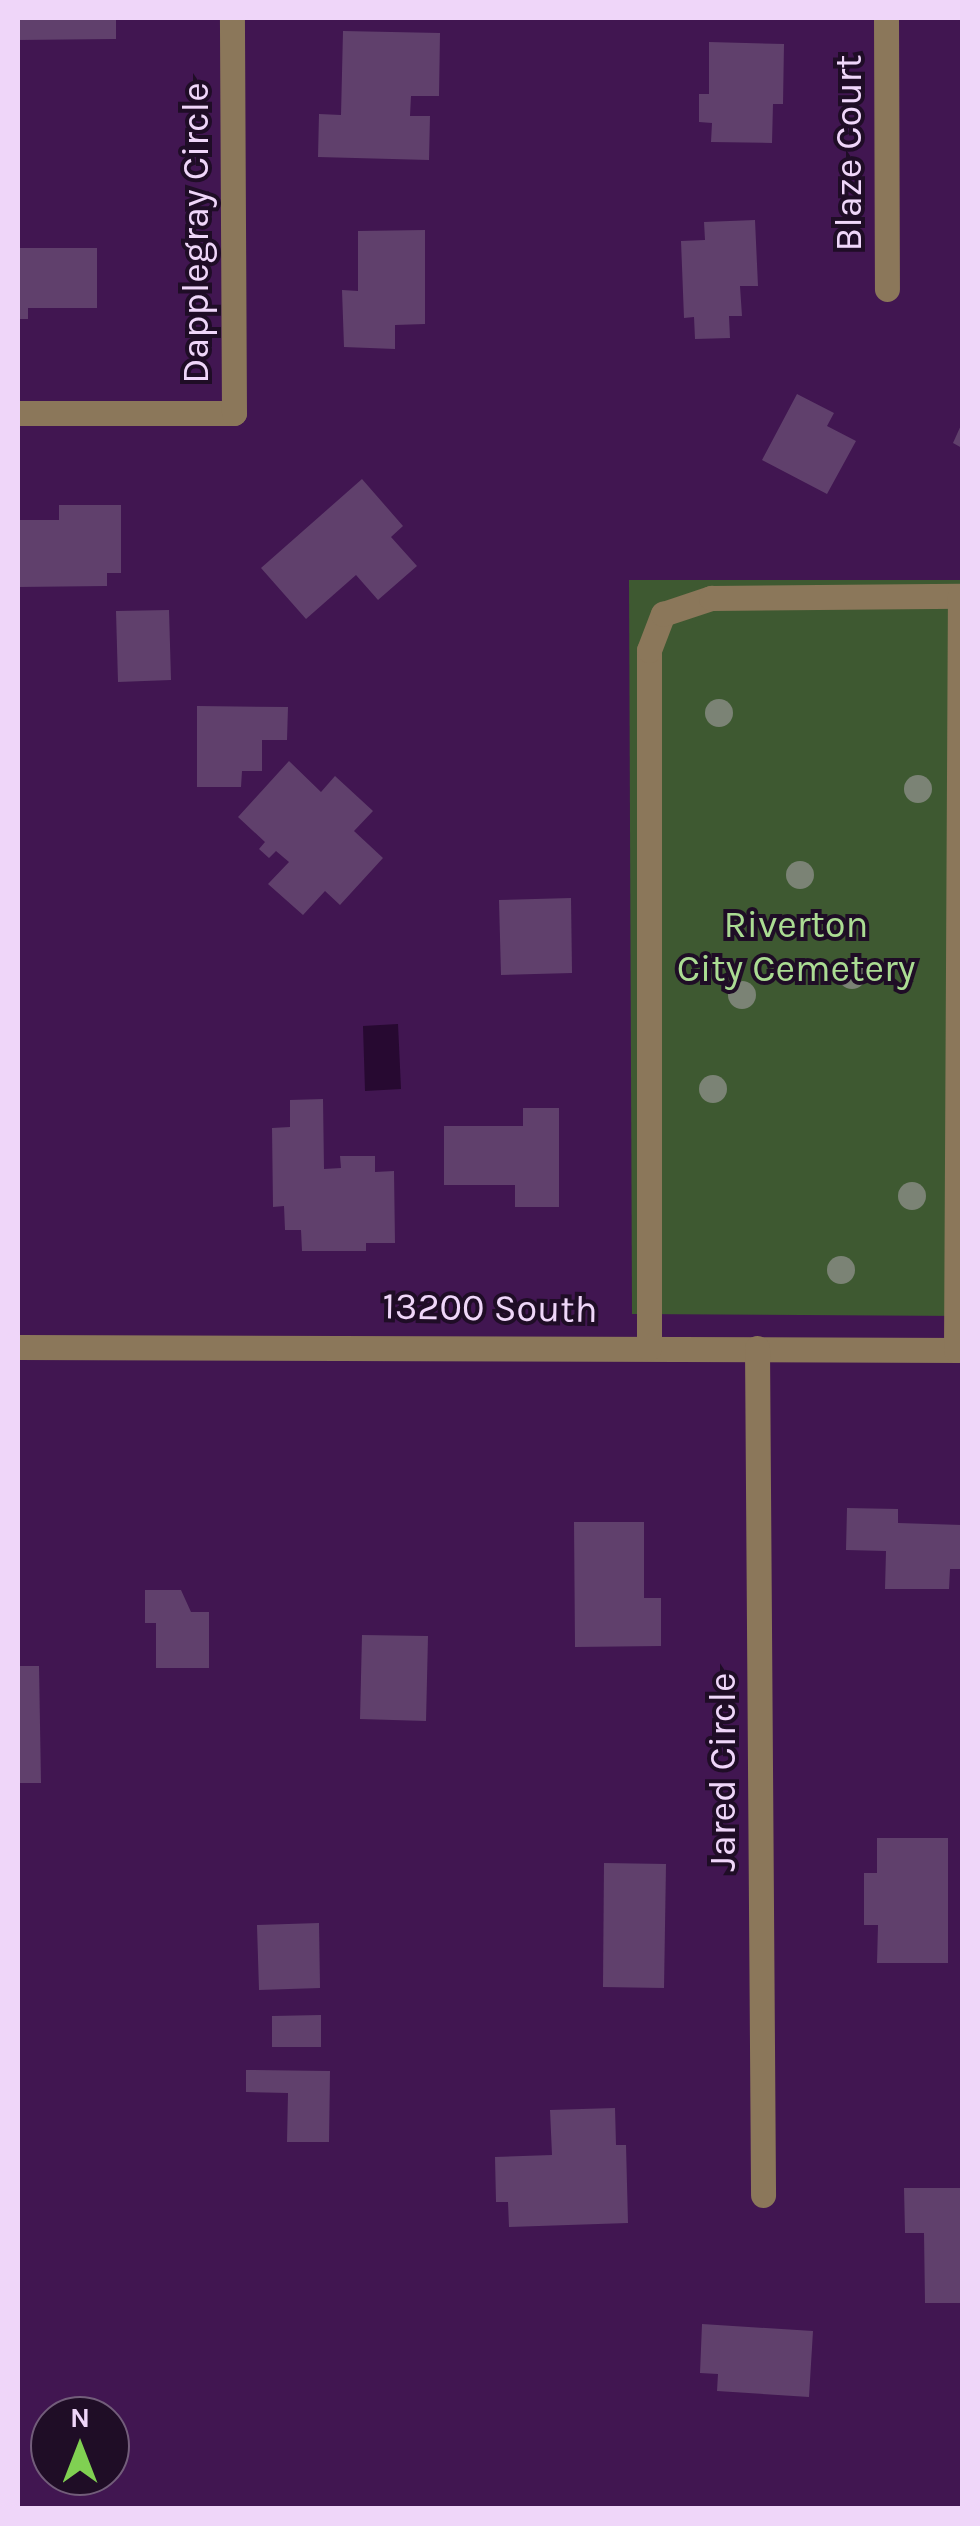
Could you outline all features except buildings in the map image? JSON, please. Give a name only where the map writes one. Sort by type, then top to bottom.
[{"type":"street","name":"Dapplegray Circle","points":[[18,413],[234,413],[232,18]]},
{"type":"street","name":"Blaze Court","points":[[886,18],[887,289]]},
{"type":"street","points":[[650,1348],[650,650],[662,614],[711,598],[961,596],[959,1350]]},
{"type":"street","name":"13200 South","points":[[18,1346],[959,1350]]},
{"type":"street","name":"Jared Circle","points":[[757,1348],[763,2195]]},
{"type":"green space","name":"Riverton City Cemetery","points":[[629,580],[962,580],[962,1316],[632,1314]]},
{"type":"shaded area","points":[[398,1024],[401,1089],[365,1091],[363,1026]]}]
